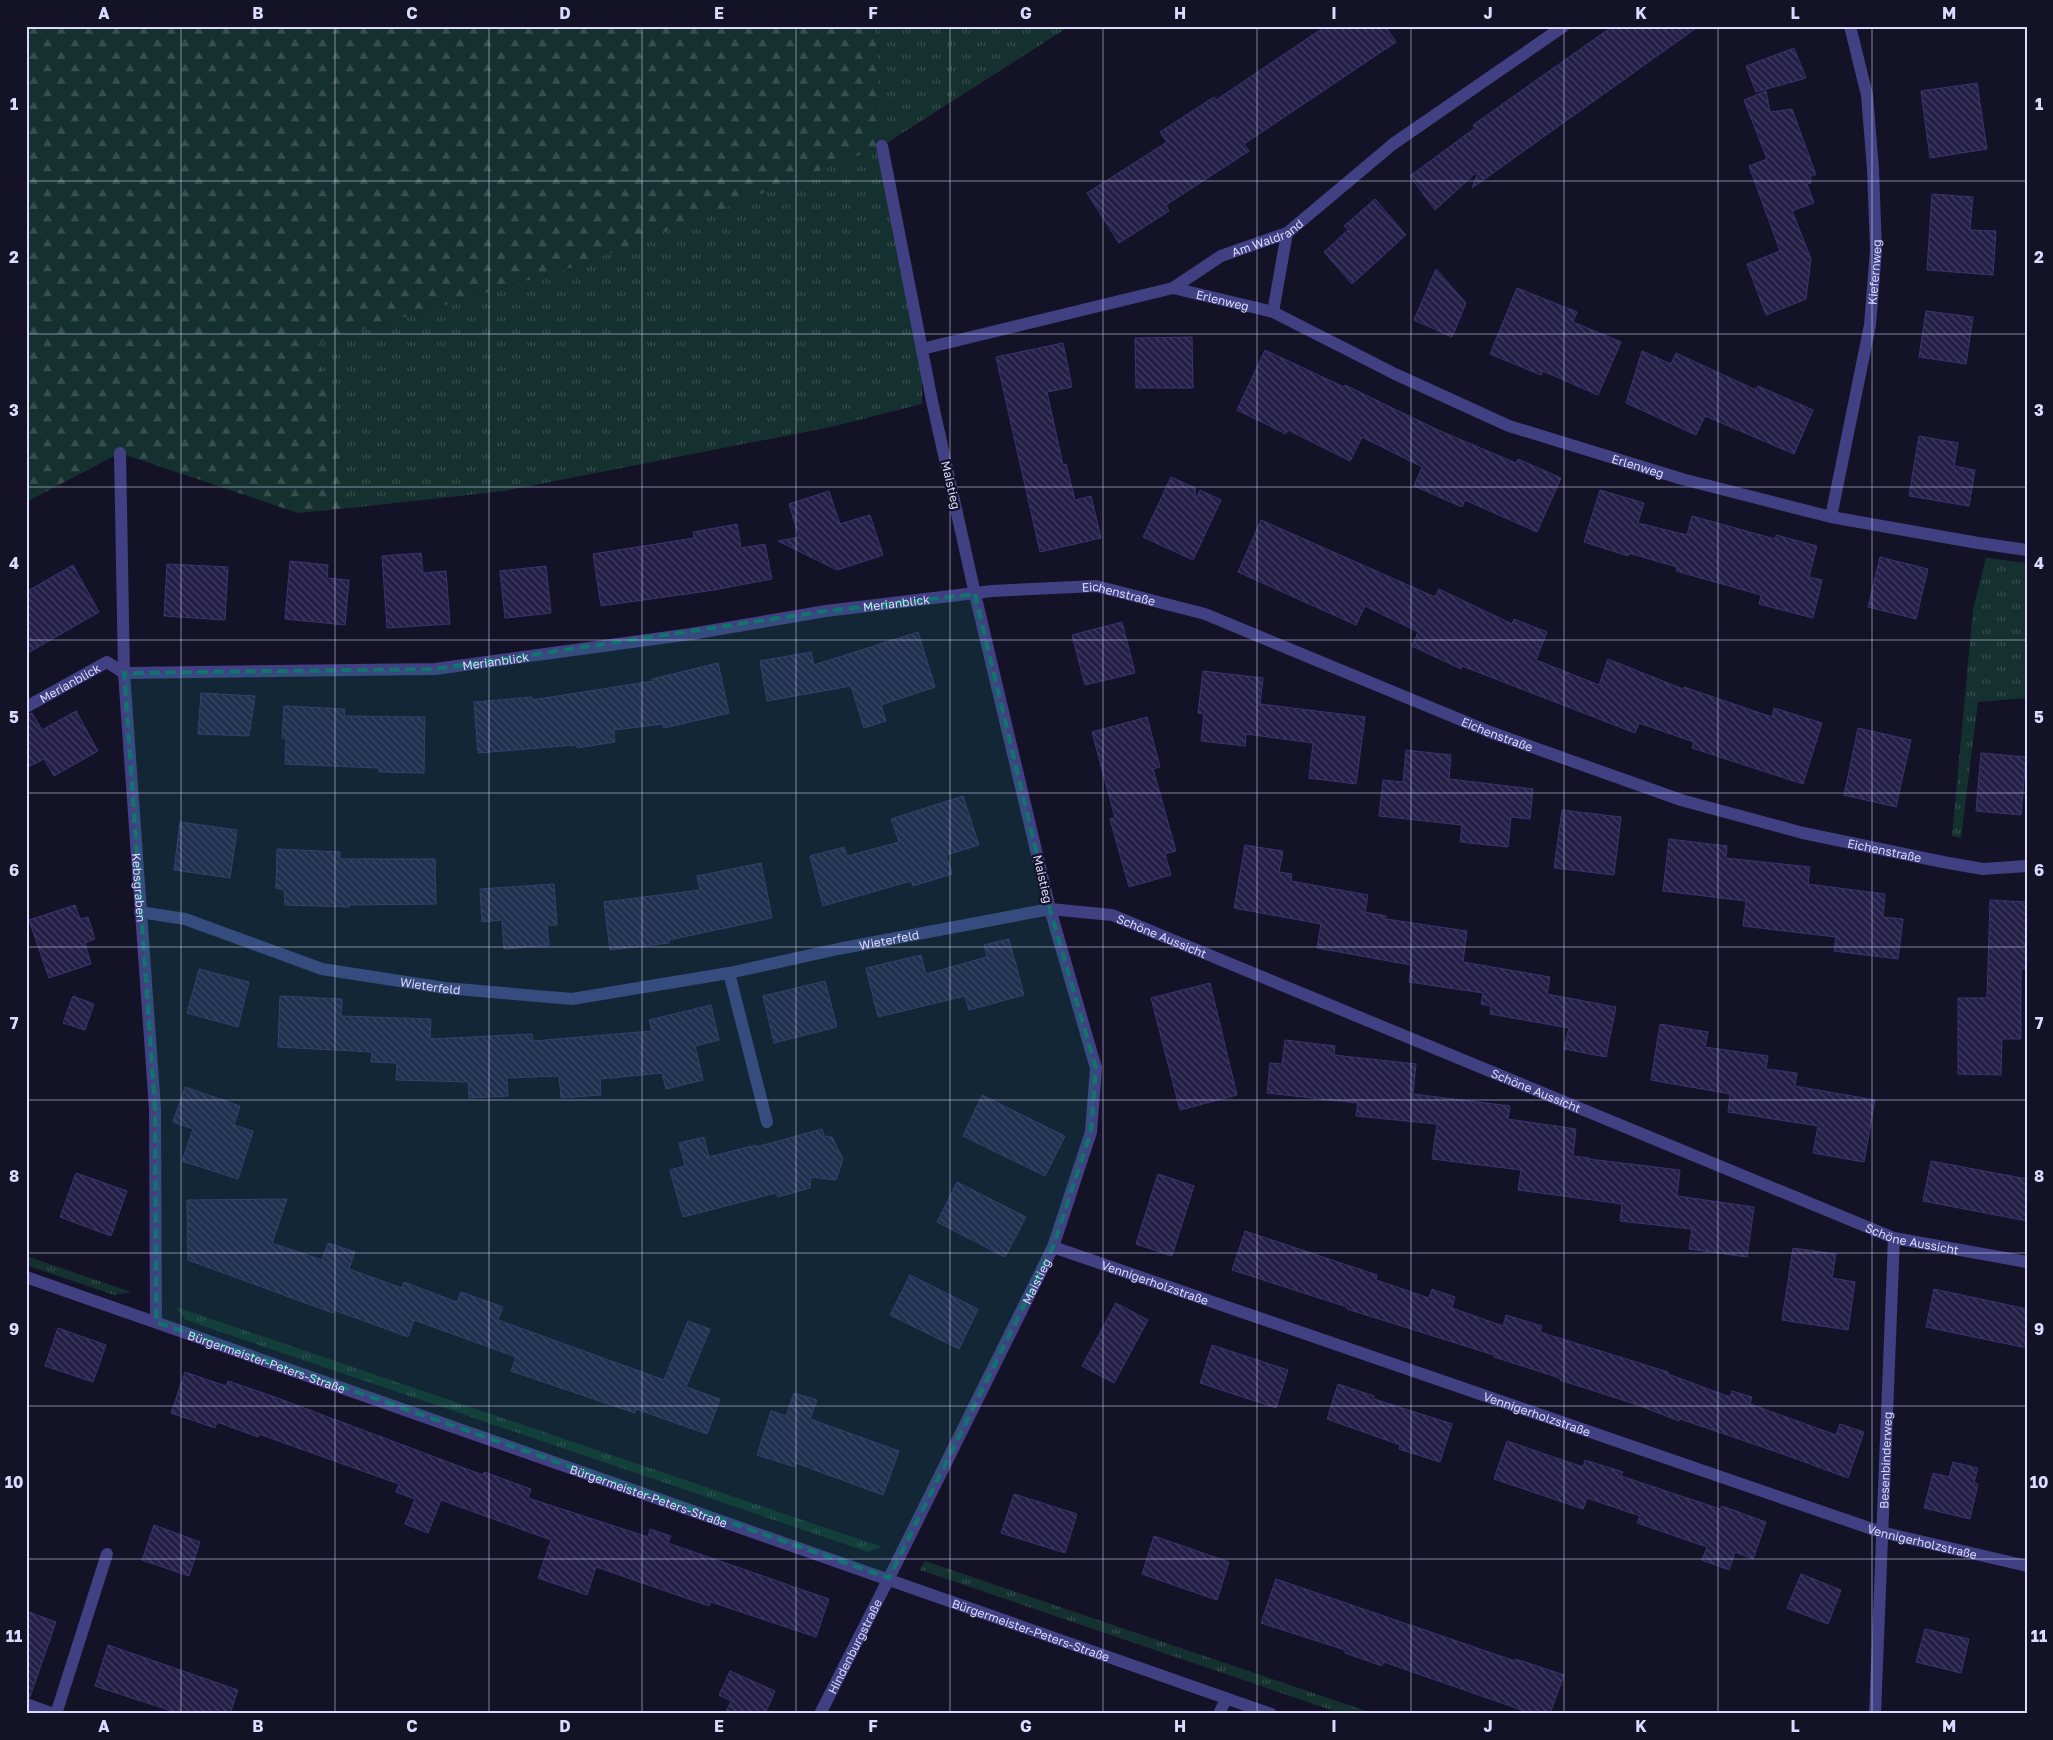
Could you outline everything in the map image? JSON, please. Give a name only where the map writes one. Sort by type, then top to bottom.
[{"type":"street","name":"Am Waldrand","points":[[922,349],[1173,288],[1221,256],[1287,233],[1393,144],[1564,26]]},
{"type":"street","name":"Kiefernweg","points":[[1831,517],[1870,325],[1876,250],[1873,169],[1867,95],[1850,26]]},
{"type":"street","name":"Maistieg","points":[[882,146],[922,349],[975,594],[1050,909],[1096,1068],[1091,1132],[1053,1247],[889,1578]]},
{"type":"street","points":[[1273,312],[1287,233]]},
{"type":"street","name":"Erlenweg","points":[[1173,288],[1273,312],[1395,374],[1509,426],[1682,479],[1831,517],[1978,544],[2027,550]]},
{"type":"street","name":"Kebsgraben","points":[[120,453],[124,673],[155,1109],[156,1322]]},
{"type":"street","name":"Eichenstraße","points":[[975,594],[992,591],[1096,586],[1205,614],[1490,732],[1681,800],[1802,833],[1943,862],[1983,869],[2027,866]]},
{"type":"street","name":"Merianblick","points":[[26,706],[107,662],[124,673],[435,669],[681,635],[826,611],[975,594]]},
{"type":"street","name":"Wieterfeld","points":[[140,912],[185,919],[322,969],[445,988],[572,999],[729,973],[838,949],[1050,909]]},
{"type":"street","name":"Schöne Aussicht","points":[[1050,909],[1112,915],[1894,1238],[2027,1262]]},
{"type":"street","points":[[729,973],[766,1122]]},
{"type":"street","name":"Besenbinderweg","points":[[1874,1714],[1894,1238]]},
{"type":"street","name":"Vennigerholzstraße","points":[[1053,1247],[1881,1532],[2027,1566]]},
{"type":"street","name":"Bürgermeister-Peters-Straße","points":[[26,1277],[889,1578],[1271,1714]]},
{"type":"street","points":[[26,1704],[55,1714],[108,1554]]},
{"type":"street","name":"Hindenburgstraße","points":[[820,1714],[889,1578]]},
{"type":"street","points":[[1219,1714],[1226,1699]]},
{"type":"highlighted area","points":[[975,594],[1050,909],[1096,1068],[1091,1132],[1053,1247],[889,1578],[156,1322],[155,1109],[124,673],[435,669],[826,611]]},
{"type":"green space","points":[[26,26],[875,26],[882,146],[583,264],[317,343],[350,508],[298,513],[120,453],[26,502]]},
{"type":"green space","points":[[865,26],[1070,26],[882,146],[922,349],[922,404],[831,427],[504,491],[350,508],[317,343],[583,264]]},
{"type":"green space","points":[[1986,558],[2027,563],[2027,698],[1978,702],[1961,838],[1952,836],[1973,609]]},
{"type":"green space","points":[[26,1256],[131,1292],[114,1295],[26,1265]]},
{"type":"green space","points":[[176,1307],[882,1547],[868,1552],[186,1320]]},
{"type":"green space","points":[[925,1561],[1375,1714],[1343,1714],[920,1570]]},
{"type":"building","points":[[1326,26],[1385,26],[1396,42],[1244,144],[1249,151],[1166,205],[1169,211],[1119,243],[1087,193],[1167,142],[1160,132],[1214,97],[1216,100]]},
{"type":"building","points":[[1613,26],[1699,26],[1472,188],[1479,170],[1435,210],[1410,176],[1475,128],[1473,125]]},
{"type":"building","points":[[1794,48],[1806,78],[1756,92],[1746,66]]},
{"type":"building","points":[[1977,83],[1987,149],[1930,158],[1921,91]]},
{"type":"building","points":[[1766,91],[1770,112],[1792,109],[1816,175],[1811,175],[1811,183],[1807,184],[1814,203],[1792,211],[1811,259],[1806,299],[1766,315],[1747,264],[1780,251],[1749,166],[1767,159],[1744,100]]},
{"type":"building","points":[[1932,194],[1973,197],[1970,230],[1996,231],[1993,275],[1927,270]]},
{"type":"building","points":[[1375,199],[1406,235],[1352,284],[1324,252],[1348,230],[1344,226]]},
{"type":"building","points":[[1436,269],[1466,303],[1452,337],[1414,320]]},
{"type":"building","points":[[1517,288],[1577,312],[1573,322],[1621,342],[1598,395],[1543,371],[1541,375],[1490,354]]},
{"type":"building","points":[[1926,311],[1973,317],[1966,364],[1919,357]]},
{"type":"building","points":[[1192,337],[1193,388],[1136,388],[1135,338]]},
{"type":"building","points":[[1063,343],[1072,387],[1047,392],[1063,465],[1066,464],[1075,500],[1091,496],[1101,538],[1040,552],[996,357]]},
{"type":"building","points":[[1265,350],[1344,387],[1345,385],[1438,430],[1516,463],[1518,459],[1561,478],[1537,532],[1465,500],[1462,507],[1414,486],[1422,467],[1362,437],[1350,461],[1288,430],[1286,434],[1237,410]]},
{"type":"building","points":[[1642,351],[1671,364],[1676,353],[1756,390],[1758,386],[1813,410],[1794,454],[1705,416],[1696,435],[1626,403]]},
{"type":"building","points":[[1919,436],[1958,443],[1954,466],[1975,470],[1969,506],[1909,496]]},
{"type":"building","points":[[1171,477],[1195,488],[1196,499],[1200,490],[1221,500],[1193,560],[1143,537]]},
{"type":"building","points":[[1600,490],[1644,503],[1638,523],[1687,535],[1692,516],[1775,539],[1776,535],[1817,546],[1809,577],[1822,580],[1813,618],[1759,604],[1761,595],[1676,571],[1677,567],[1629,553],[1628,556],[1584,542]]},
{"type":"building","points":[[829,491],[840,524],[870,515],[883,555],[837,570],[778,541],[799,537],[789,504]]},
{"type":"building","points":[[1261,520],[1435,597],[1439,589],[1512,624],[1514,619],[1547,632],[1536,660],[1599,685],[1608,659],[1683,689],[1684,687],[1772,717],[1774,708],[1822,723],[1803,784],[1692,748],[1694,742],[1639,723],[1635,733],[1462,666],[1461,669],[1412,646],[1418,632],[1365,606],[1356,625],[1238,572]]},
{"type":"building","points":[[737,524],[741,548],[765,544],[772,579],[714,590],[601,606],[593,554],[694,538],[693,532]]},
{"type":"building","points":[[421,553],[423,573],[446,571],[450,624],[387,628],[382,556]]},
{"type":"building","points":[[1880,557],[1928,569],[1916,619],[1868,607]]},
{"type":"building","points":[[290,561],[328,565],[327,578],[349,580],[345,625],[285,619]]},
{"type":"building","points":[[167,564],[228,567],[225,620],[164,616]]},
{"type":"building","points":[[73,565],[99,612],[26,654],[26,592]]},
{"type":"building","points":[[546,566],[551,613],[505,618],[500,571]]},
{"type":"building","points":[[1122,622],[1135,673],[1085,685],[1072,635]]},
{"type":"building","points":[[918,632],[935,687],[881,705],[886,721],[864,728],[851,686],[767,701],[760,661],[811,652],[814,665]]},
{"type":"building","points":[[718,663],[729,713],[664,728],[663,724],[614,730],[615,742],[577,748],[576,745],[478,753],[474,702],[532,697],[532,700],[653,681],[652,679]]},
{"type":"building","points":[[1203,671],[1263,678],[1260,704],[1365,717],[1356,784],[1309,778],[1313,743],[1246,734],[1245,746],[1201,741],[1204,714],[1198,713]]},
{"type":"building","points":[[201,693],[255,696],[249,736],[198,734]]},
{"type":"building","points":[[284,706],[345,709],[344,716],[425,717],[424,773],[379,772],[379,768],[285,764],[286,739],[282,738]]},
{"type":"building","points":[[76,711],[98,751],[54,776],[44,759],[26,768],[26,715],[32,713],[42,730]]},
{"type":"building","points":[[1147,717],[1160,767],[1153,769],[1176,851],[1165,854],[1171,875],[1129,887],[1110,819],[1115,818],[1092,732]]},
{"type":"building","points":[[1858,728],[1911,740],[1896,807],[1844,795]]},
{"type":"building","points":[[1406,750],[1451,755],[1449,779],[1533,789],[1530,819],[1511,817],[1508,847],[1460,842],[1462,825],[1379,816],[1383,780],[1403,782]]},
{"type":"building","points":[[1981,753],[2026,757],[2021,815],[1976,811]]},
{"type":"building","points":[[963,796],[979,845],[946,855],[952,874],[913,886],[911,881],[823,906],[810,856],[844,847],[847,856],[899,842],[891,819]]},
{"type":"building","points":[[1562,810],[1621,817],[1614,875],[1554,868]]},
{"type":"building","points":[[180,822],[237,830],[230,878],[174,870]]},
{"type":"building","points":[[1669,839],[1727,846],[1726,858],[1810,867],[1808,884],[1885,894],[1883,917],[1903,919],[1898,959],[1834,951],[1836,937],[1743,926],[1746,901],[1663,891]]},
{"type":"building","points":[[1245,845],[1283,851],[1279,872],[1292,874],[1291,881],[1368,895],[1365,912],[1386,916],[1386,919],[1467,931],[1463,962],[1550,977],[1547,994],[1616,1007],[1606,1057],[1564,1049],[1569,1028],[1490,1014],[1491,1006],[1481,1004],[1483,993],[1409,982],[1411,965],[1317,948],[1321,924],[1234,908]]},
{"type":"building","points":[[277,849],[340,852],[340,859],[435,859],[436,904],[349,905],[349,907],[285,905],[284,890],[276,888]]},
{"type":"building","points":[[761,863],[772,918],[669,940],[669,943],[610,950],[604,902],[700,890],[697,876]]},
{"type":"building","points":[[554,884],[557,925],[547,925],[549,945],[504,949],[502,920],[482,922],[480,889]]},
{"type":"building","points":[[1990,900],[2027,902],[2027,969],[2021,969],[2021,1039],[2002,1039],[2001,1075],[1958,1074],[1958,998],[1987,998]]},
{"type":"building","points":[[75,905],[80,919],[88,917],[95,939],[85,943],[91,964],[49,978],[29,920]]},
{"type":"building","points":[[1009,939],[1024,995],[969,1010],[965,996],[878,1017],[866,968],[921,955],[926,974],[987,957],[984,945]]},
{"type":"building","points":[[199,969],[249,982],[238,1027],[187,1013]]},
{"type":"building","points":[[825,981],[837,1027],[774,1043],[763,996]]},
{"type":"building","points":[[1210,983],[1237,1095],[1180,1110],[1151,998]]},
{"type":"building","points":[[73,996],[94,1004],[85,1030],[63,1023]]},
{"type":"building","points":[[280,996],[342,999],[341,1016],[431,1019],[430,1039],[532,1034],[533,1041],[652,1031],[649,1020],[711,1005],[719,1040],[695,1046],[703,1080],[666,1089],[662,1073],[600,1079],[601,1095],[561,1098],[559,1076],[507,1078],[508,1096],[469,1098],[468,1082],[396,1080],[397,1063],[371,1062],[372,1052],[278,1047]]},
{"type":"building","points":[[1660,1024],[1708,1032],[1705,1047],[1768,1056],[1766,1069],[1797,1073],[1795,1086],[1875,1100],[1864,1162],[1813,1153],[1818,1126],[1728,1112],[1730,1094],[1651,1080]]},
{"type":"building","points":[[1285,1040],[1335,1046],[1334,1055],[1416,1064],[1413,1094],[1510,1106],[1508,1119],[1576,1129],[1573,1156],[1680,1170],[1677,1196],[1754,1207],[1747,1257],[1689,1249],[1692,1229],[1620,1221],[1622,1204],[1518,1190],[1521,1170],[1432,1159],[1437,1124],[1356,1116],[1358,1103],[1267,1093],[1270,1063],[1282,1064]]},
{"type":"building","points":[[185,1087],[240,1106],[234,1125],[253,1131],[238,1179],[182,1161],[193,1129],[173,1122]]},
{"type":"building","points":[[982,1095],[1065,1136],[1045,1176],[963,1136]]},
{"type":"building","points":[[822,1129],[824,1136],[832,1137],[843,1159],[836,1180],[811,1177],[810,1188],[778,1197],[776,1193],[683,1217],[670,1170],[685,1166],[679,1143],[704,1137],[709,1157],[756,1145],[756,1147]]},
{"type":"building","points":[[1931,1161],[2027,1179],[2027,1221],[1923,1201]]},
{"type":"building","points":[[76,1173],[127,1191],[111,1236],[60,1217]]},
{"type":"building","points":[[1158,1174],[1194,1186],[1172,1256],[1136,1244]]},
{"type":"building","points":[[957,1182],[1026,1217],[1005,1257],[937,1222]]},
{"type":"building","points":[[287,1199],[272,1243],[322,1260],[328,1243],[355,1252],[349,1269],[402,1288],[404,1282],[457,1302],[461,1292],[503,1307],[498,1320],[664,1380],[688,1321],[710,1329],[686,1387],[720,1399],[707,1434],[636,1409],[635,1413],[511,1371],[516,1357],[414,1320],[408,1337],[334,1310],[333,1313],[188,1260],[187,1200]]},
{"type":"building","points":[[1245,1231],[1377,1275],[1376,1280],[1429,1298],[1432,1289],[1455,1297],[1452,1308],[1503,1326],[1506,1315],[1542,1326],[1540,1332],[1668,1372],[1668,1374],[1730,1397],[1732,1391],[1752,1397],[1750,1404],[1836,1435],[1840,1424],[1864,1432],[1848,1478],[1780,1453],[1560,1380],[1560,1378],[1494,1357],[1494,1355],[1347,1309],[1347,1307],[1232,1270]]},
{"type":"building","points":[[1793,1248],[1836,1254],[1832,1278],[1855,1282],[1848,1330],[1782,1320]]},
{"type":"building","points":[[910,1275],[978,1309],[959,1349],[890,1315]]},
{"type":"building","points":[[1934,1289],[2027,1309],[2027,1348],[1926,1327]]},
{"type":"building","points":[[1116,1303],[1148,1320],[1114,1383],[1082,1366]]},
{"type":"building","points":[[58,1328],[106,1345],[93,1382],[45,1366]]},
{"type":"building","points":[[1212,1345],[1288,1370],[1276,1408],[1200,1383]]},
{"type":"building","points":[[185,1372],[226,1386],[228,1381],[483,1475],[484,1472],[531,1489],[528,1498],[648,1537],[650,1529],[671,1536],[668,1543],[829,1599],[816,1637],[711,1602],[709,1606],[596,1567],[587,1595],[538,1578],[551,1540],[441,1500],[428,1533],[405,1524],[415,1499],[396,1492],[399,1484],[259,1434],[258,1437],[217,1422],[215,1428],[171,1413]]},
{"type":"building","points":[[1338,1384],[1374,1396],[1374,1399],[1452,1424],[1440,1462],[1399,1449],[1400,1445],[1327,1419]]},
{"type":"building","points":[[794,1393],[817,1400],[810,1419],[899,1451],[883,1495],[796,1463],[795,1467],[757,1455],[771,1411],[786,1416]]},
{"type":"building","points":[[1507,1441],[1583,1467],[1585,1460],[1623,1472],[1621,1476],[1720,1509],[1722,1506],[1766,1522],[1753,1559],[1735,1552],[1729,1570],[1702,1560],[1707,1547],[1637,1523],[1640,1516],[1587,1498],[1583,1509],[1494,1479]]},
{"type":"building","points":[[1953,1462],[1978,1468],[1974,1483],[1978,1484],[1970,1519],[1924,1508],[1933,1473],[1949,1477]]},
{"type":"building","points":[[1014,1494],[1077,1514],[1065,1553],[1001,1533]]},
{"type":"building","points":[[154,1525],[200,1542],[189,1576],[142,1560]]},
{"type":"building","points":[[1154,1536],[1229,1562],[1217,1600],[1142,1574]]},
{"type":"building","points":[[1801,1574],[1841,1590],[1828,1624],[1787,1608]]},
{"type":"building","points":[[1276,1579],[1515,1661],[1516,1659],[1564,1675],[1550,1714],[1533,1714],[1384,1662],[1382,1666],[1345,1653],[1345,1650],[1261,1623]]},
{"type":"building","points":[[26,1611],[56,1622],[30,1697],[26,1696]]},
{"type":"building","points":[[1925,1629],[1969,1639],[1961,1673],[1916,1662]]},
{"type":"building","points":[[108,1645],[238,1690],[230,1714],[181,1714],[95,1686]]},
{"type":"building","points":[[730,1671],[775,1691],[765,1714],[725,1714],[731,1701],[719,1695]]}]
